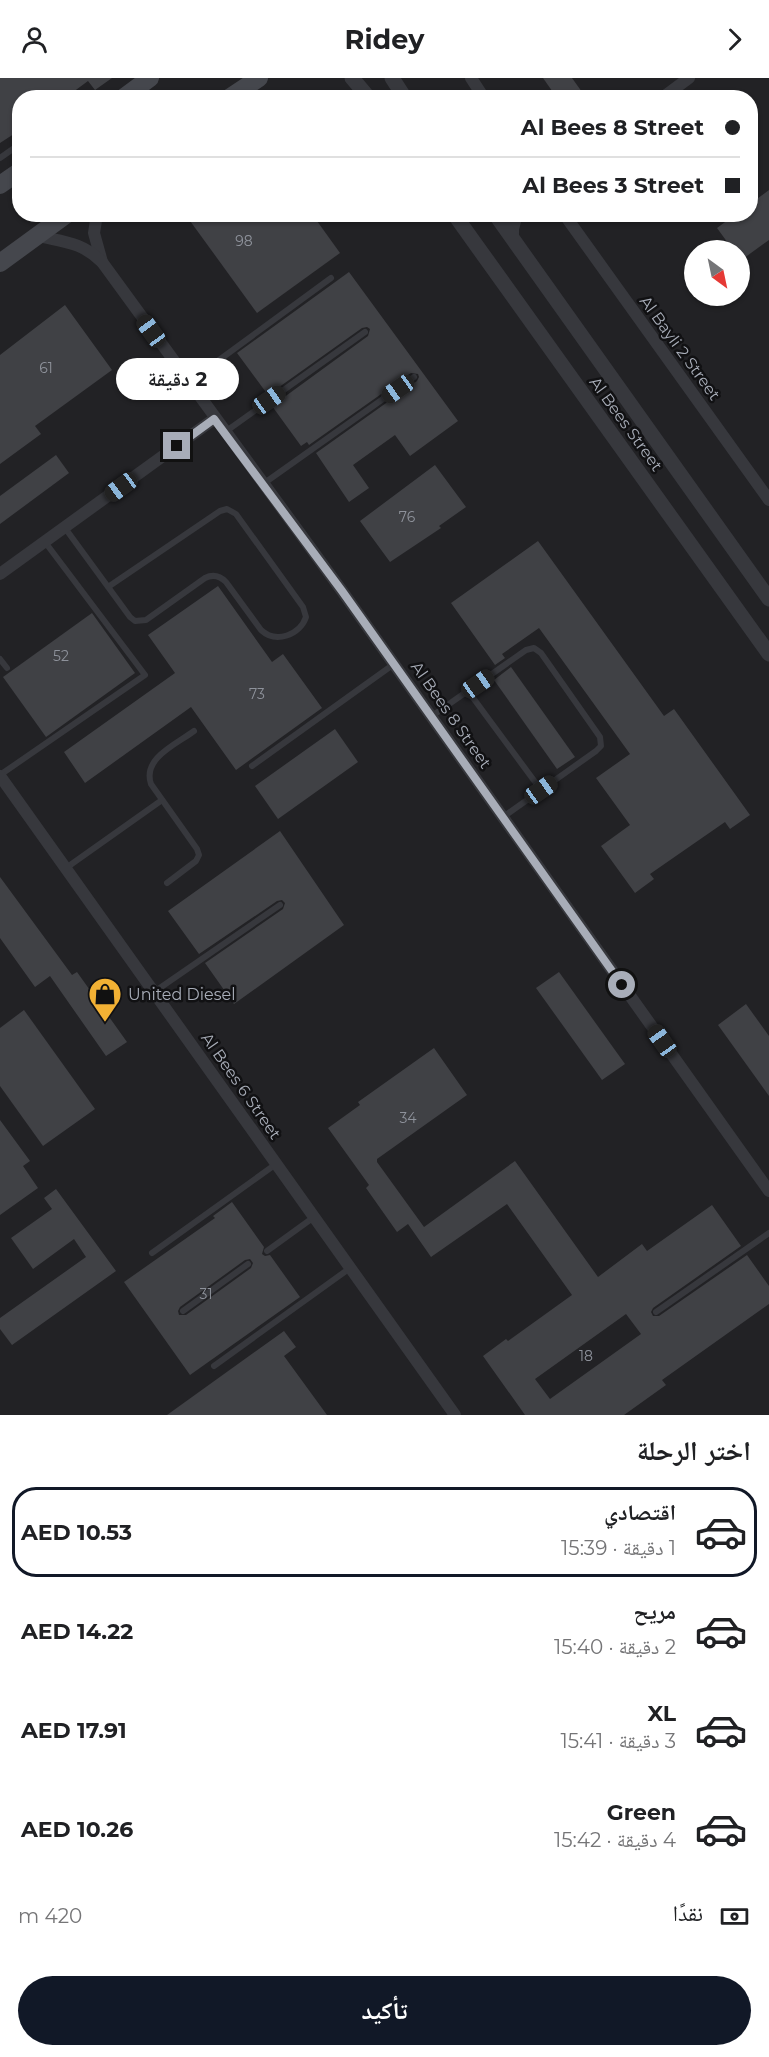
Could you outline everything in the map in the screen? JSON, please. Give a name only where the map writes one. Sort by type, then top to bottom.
[{"type":"main road","points":[[134,90],[150,78]]},
{"type":"main road","points":[[241,90],[259,78]]},
{"type":"main road","points":[[0,263],[57,222]]},
{"type":"street","points":[[352,78],[362,90]]},
{"type":"street","points":[[673,90],[689,78]]},
{"type":"street","name":"Al Bees 8 Street","points":[[96,222],[94,233],[102,262]]},
{"type":"street","name":"Al Bees Street","points":[[460,222],[769,654]]},
{"type":"street","name":"Al Bees Street","points":[[501,222],[769,599]]},
{"type":"street","points":[[513,240],[515,222]]},
{"type":"street","name":"Al Bayli 2 Street","points":[[570,222],[769,500]]},
{"type":"street","name":"Al Bees 8 Street","points":[[38,236],[87,249],[102,262],[394,664],[769,1191]]},
{"type":"street","points":[[0,574],[214,419]]},
{"type":"street","name":"Al Bees 6 Street","points":[[0,775],[350,1267],[451,1413]]},
{"type":"lane","points":[[188,383],[331,278]]},
{"type":"lane","points":[[224,432],[366,332]]},
{"type":"lane","points":[[263,484],[414,377]]},
{"type":"lane","points":[[65,528],[108,587],[130,617],[139,622],[146,620],[205,578],[212,576],[223,579],[268,636],[277,638],[285,636],[301,626],[306,617],[303,607],[236,514],[227,509],[220,511],[108,587]]},
{"type":"lane","points":[[0,775],[144,675],[45,542]]},
{"type":"lane","points":[[431,716],[526,650],[534,648],[541,653],[600,736],[602,743],[599,749],[502,817]]},
{"type":"lane","points":[[0,659],[6,668]]},
{"type":"lane","points":[[252,766],[394,664]]},
{"type":"lane","points":[[468,691],[541,790]]},
{"type":"lane","points":[[168,883],[196,861],[199,855],[149,779],[152,764],[194,731]]},
{"type":"lane","points":[[66,868],[162,801]]},
{"type":"lane","points":[[154,992],[280,905]]},
{"type":"lane","points":[[153,1253],[276,1163]]},
{"type":"lane","points":[[267,1251],[314,1217]]},
{"type":"lane","points":[[656,1312],[769,1233]]},
{"type":"lane","points":[[183,1311],[248,1264]]},
{"type":"lane","points":[[214,1366],[350,1267]]},
{"type":"shaded area","points":[[0,78],[769,78],[769,1415],[0,1415]]},
{"type":"building","points":[[0,78],[112,78],[95,90],[88,81],[76,90],[12,90],[12,135],[0,143]]},
{"type":"building","points":[[543,78],[572,78],[581,90],[551,90]]},
{"type":"building","points":[[769,190],[769,240],[750,254],[750,240],[726,240],[717,228],[725,222],[758,222],[758,198]]},
{"type":"building","points":[[191,222],[318,222],[340,253],[257,313]]},
{"type":"building","points":[[349,272],[458,421],[410,456],[395,435],[353,465],[369,488],[349,502],[316,453],[417,381],[418,374],[411,373],[309,445],[307,442],[301,446],[272,406],[368,336],[370,329],[362,328],[268,395],[237,353]]},
{"type":"building","points":[[65,305],[112,370],[35,426],[41,434],[0,464],[0,355]]},
{"type":"building","points":[[56,455],[69,473],[0,524],[0,496]]},
{"type":"building","points":[[435,465],[466,507],[439,526],[441,528],[390,562],[360,521]]},
{"type":"building","points":[[538,541],[664,716],[674,709],[750,815],[730,829],[725,822],[650,874],[654,879],[635,893],[601,846],[630,825],[596,778],[630,754],[539,628],[502,654],[505,658],[495,665],[451,603]]},
{"type":"building","points":[[218,586],[272,662],[283,654],[322,708],[236,770],[191,707],[85,783],[64,752],[175,673],[148,635]]},
{"type":"building","points":[[92,613],[135,673],[46,737],[3,677]]},
{"type":"building","points":[[511,667],[575,757],[557,769],[494,680]]},
{"type":"building","points":[[335,729],[358,762],[278,819],[255,786]]},
{"type":"building","points":[[280,831],[344,925],[234,1004],[205,963],[283,909],[285,903],[282,900],[277,901],[199,954],[168,911]]},
{"type":"building","points":[[0,877],[72,975],[77,972],[127,1042],[106,1056],[50,976],[35,987],[0,938]]},
{"type":"building","points":[[559,972],[625,1064],[602,1080],[536,988]]},
{"type":"building","points":[[746,1004],[769,1036],[769,1096],[718,1025]]},
{"type":"building","points":[[24,1010],[95,1109],[43,1146],[0,1086],[0,1028]]},
{"type":"building","points":[[434,1048],[467,1095],[377,1159],[424,1227],[515,1161],[598,1277],[642,1244],[647,1251],[712,1205],[741,1246],[653,1308],[651,1312],[653,1316],[659,1316],[747,1255],[769,1286],[769,1304],[662,1380],[666,1385],[624,1415],[525,1415],[483,1356],[572,1295],[507,1204],[431,1257],[408,1224],[397,1232],[366,1188],[369,1185],[328,1128],[360,1105],[358,1102]],"holes":[[[626,1314],[641,1334],[550,1399],[535,1379]]]},
{"type":"building","points":[[0,1120],[30,1161],[23,1166],[38,1188],[0,1215]]},
{"type":"building","points":[[56,1189],[116,1271],[12,1345],[0,1329],[0,1318],[86,1257],[74,1239],[33,1269],[11,1238],[52,1209],[44,1198]]},
{"type":"building","points":[[232,1202],[264,1247],[262,1254],[270,1255],[300,1297],[190,1375],[124,1282],[215,1218],[213,1216]],"holes":[[[250,1259],[253,1263],[251,1268],[186,1315],[179,1315],[180,1307],[245,1260]]]},
{"type":"building","points":[[284,1331],[296,1347],[284,1356],[327,1415],[167,1415]]},
{"type":"place","name":"United Diesel","points":[[105,1023]]},
{"type":"route","points":[[177,446],[214,419],[342,591],[622,985]]}]
